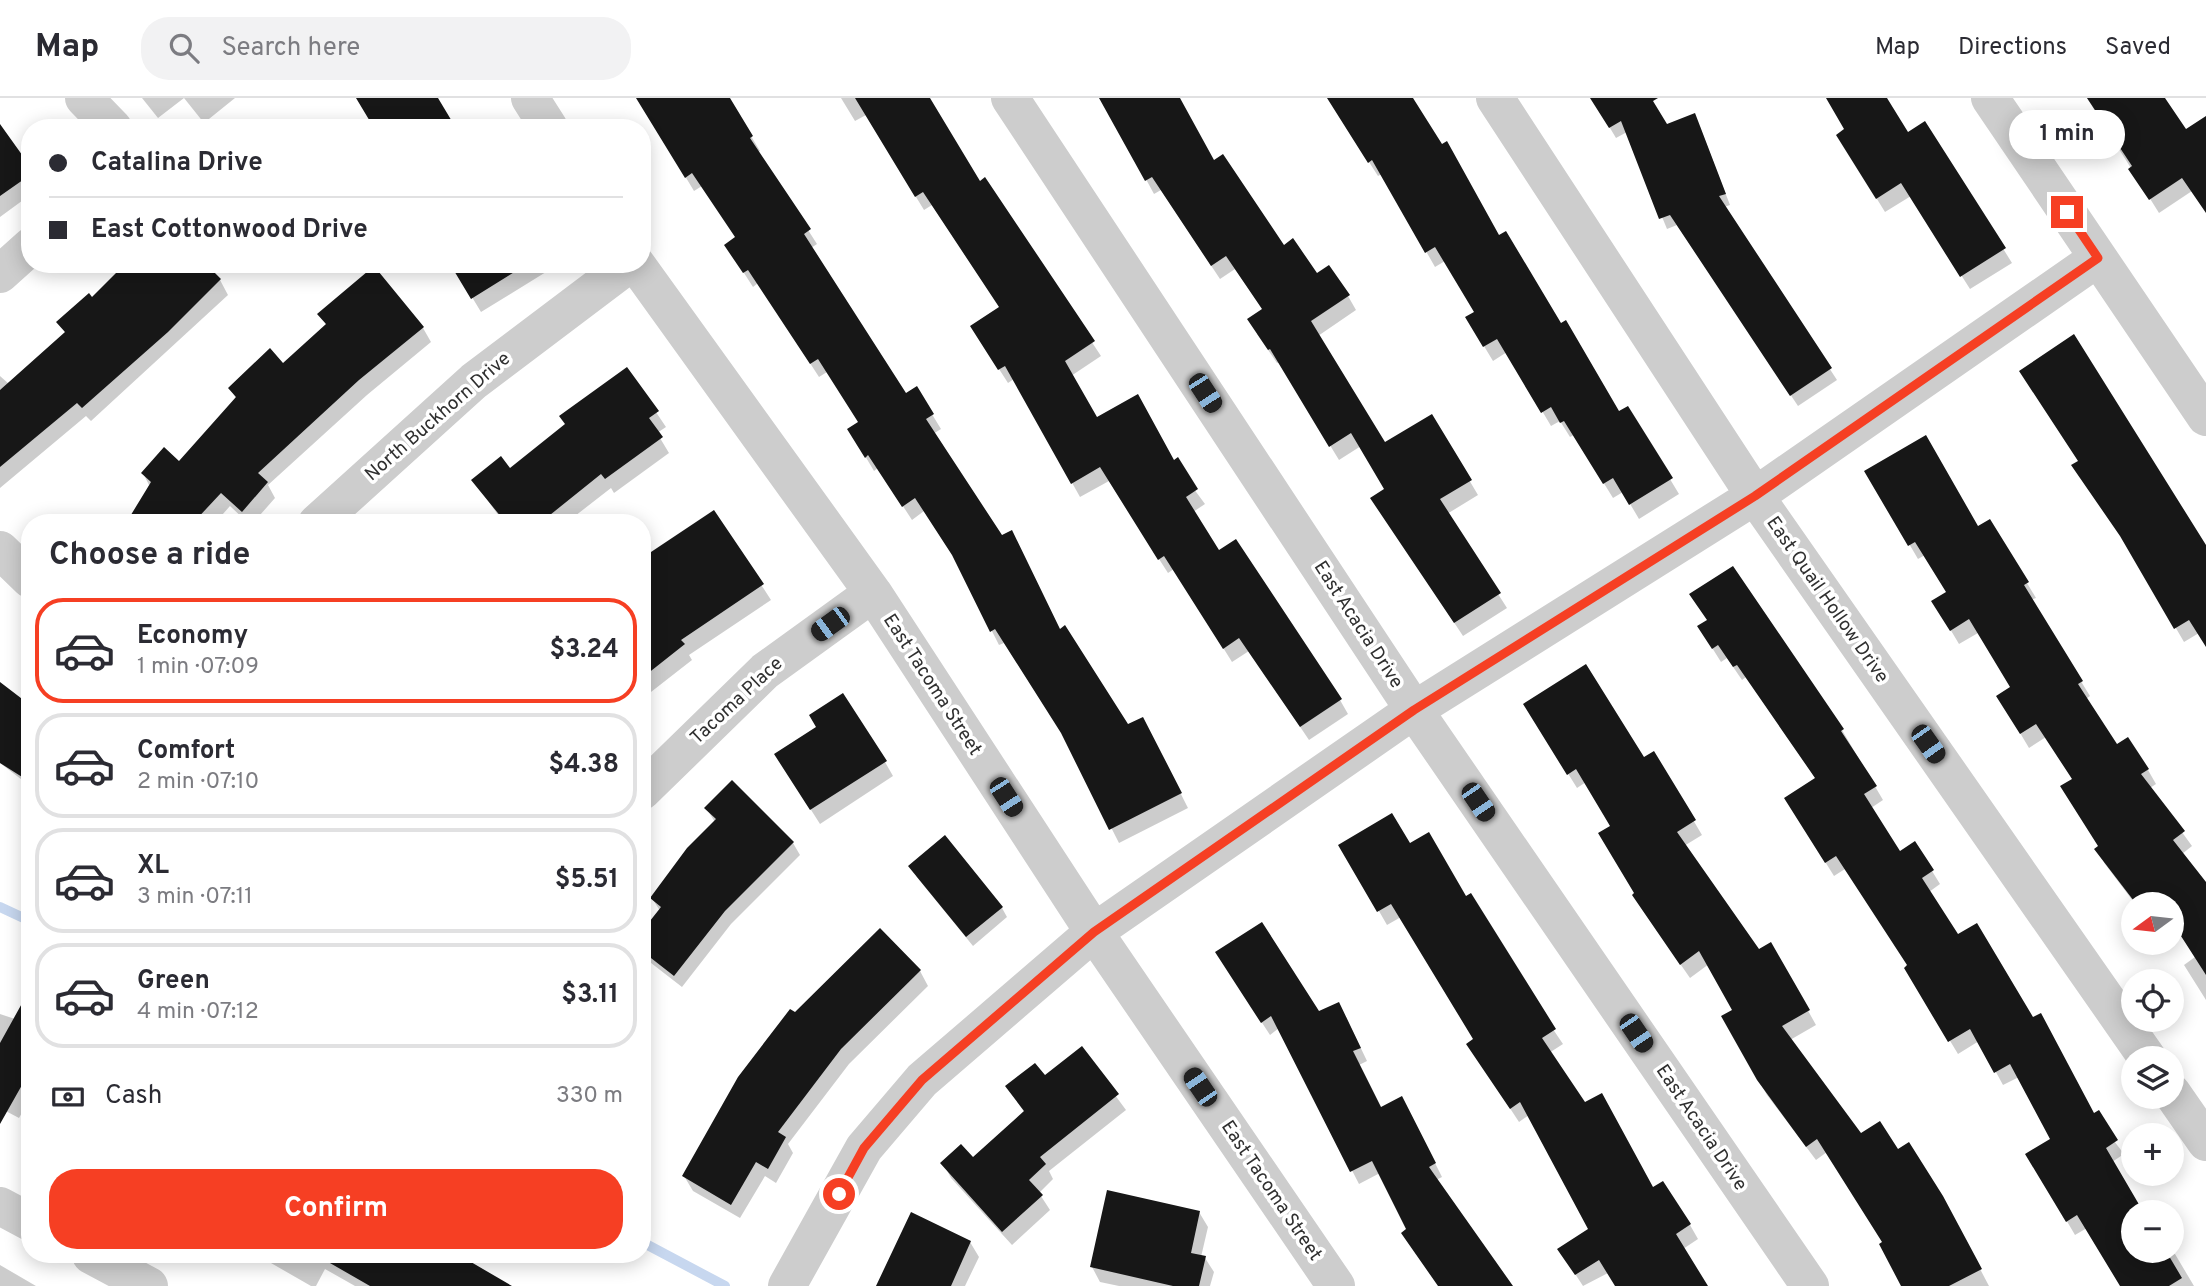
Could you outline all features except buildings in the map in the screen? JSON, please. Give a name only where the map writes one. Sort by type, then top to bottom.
[{"type":"street","points":[[84,98],[104,119]]},
{"type":"street","points":[[530,98],[543,119]]},
{"type":"street","name":"East Acacia Drive","points":[[1010,98],[1414,710],[1810,1286]]},
{"type":"street","name":"East Quail Hollow Drive","points":[[1495,98],[1755,496],[2139,1046]]},
{"type":"street","points":[[1990,98],[2206,418]]},
{"type":"street","points":[[0,274],[21,255]]},
{"type":"street","points":[[787,1286],[864,1148],[922,1080],[1094,932],[1414,710],[1755,496],[2098,258]]},
{"type":"street","name":"North Buckhorn Drive","points":[[327,514],[474,381],[617,273]]},
{"type":"street","name":"East Tacoma Street","points":[[642,273],[873,593],[1094,932],[1335,1286]]},
{"type":"street","points":[[0,550],[21,570]]},
{"type":"street","name":"Tacoma Place","points":[[651,782],[765,671],[873,593]]},
{"type":"street","points":[[2183,1109],[2206,1142]]},
{"type":"street","points":[[0,1206],[21,1217]]},
{"type":"street","points":[[106,1263],[149,1286]]},
{"type":"waterway","points":[[0,907],[21,917]]},
{"type":"waterway","points":[[651,1247],[725,1286]]},
{"type":"route","points":[[839,1194],[864,1148],[922,1080],[1094,932],[1414,710],[1755,496],[2098,258],[2067,212]]}]
